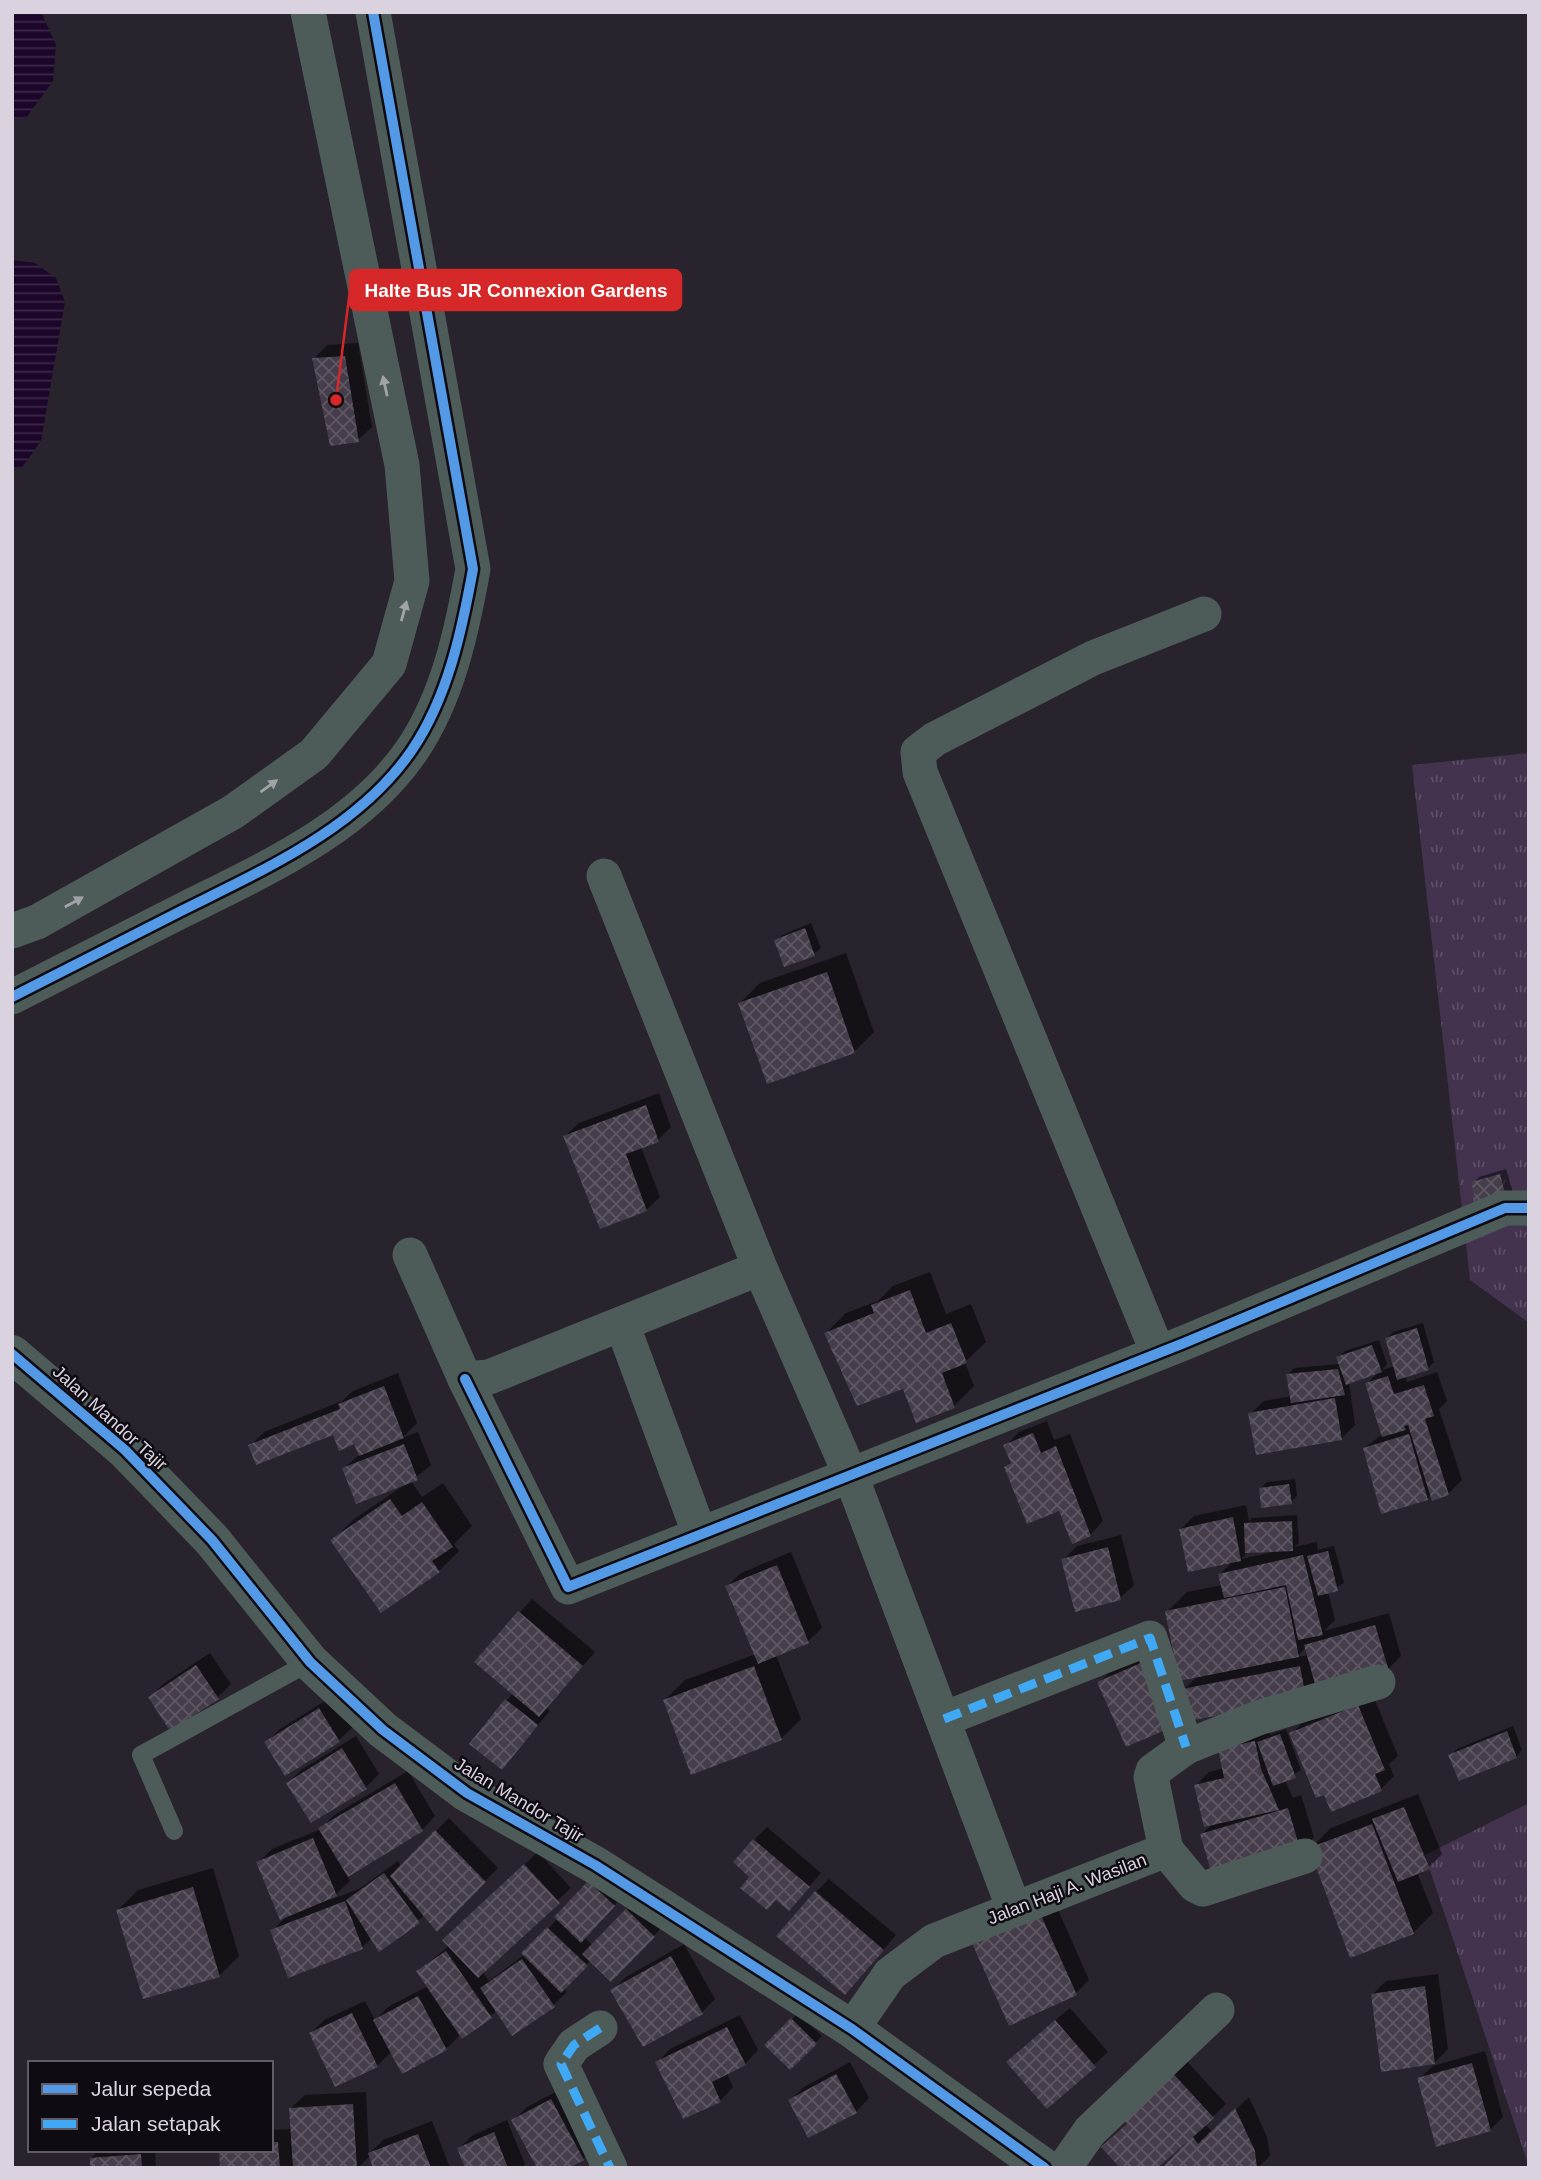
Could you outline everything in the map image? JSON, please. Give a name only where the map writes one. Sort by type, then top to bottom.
[{"type":"street","points":[[12,931],[37,922],[233,812],[314,754],[389,664],[412,581],[402,465],[307,12]]},
{"type":"street","points":[[12,997],[291,855],[380,790],[413,748],[440,693],[461,634],[472,569],[373,12]]},
{"type":"street","points":[[1158,1353],[920,772],[918,751],[935,739],[1093,658],[1204,614]]},
{"type":"street","points":[[604,876],[760,1268],[850,1476],[1014,1909]]},
{"type":"street","points":[[410,1255],[465,1379],[568,1587],[1158,1353],[1506,1208],[1529,1208]]},
{"type":"street","points":[[465,1379],[489,1377],[760,1268]]},
{"type":"street","points":[[622,1324],[700,1535]]},
{"type":"street","name":"Jalan Mandor Tajir","points":[[12,1354],[125,1450],[212,1540],[310,1662],[383,1730],[467,1793],[595,1865],[852,2029],[1045,2168]]},
{"type":"street","points":[[944,1719],[1150,1638],[1186,1747]]},
{"type":"street","name":"Jalan Haji A. Wasilan","points":[[852,2029],[890,1974],[934,1941],[1166,1850],[1151,1777],[1153,1771],[1186,1747],[1258,1718],[1378,1682]]},
{"type":"street","points":[[1166,1850],[1195,1885],[1203,1889],[1305,1856]]},
{"type":"street","points":[[1064,2168],[1090,2132],[1217,2010]]},
{"type":"street","points":[[600,2028],[574,2045],[561,2064],[610,2168]]},
{"type":"lane","points":[[174,1831],[141,1755],[310,1662]]},
{"type":"green space","points":[[1529,753],[1529,1323],[1470,1280],[1412,765]]},
{"type":"green space","points":[[1529,1803],[1529,2167],[1425,1855]]},
{"type":"shaded area","points":[[12,12],[41,12],[56,45],[53,81],[26,118],[12,120]]},
{"type":"shaded area","points":[[12,260],[35,263],[56,278],[65,302],[41,441],[23,466],[12,471]]},
{"type":"building","points":[[345,356],[359,442],[330,446],[312,358]]},
{"type":"building","points":[[805,928],[815,956],[784,967],[774,940]]},
{"type":"building","points":[[827,972],[855,1053],[767,1084],[738,1003]]},
{"type":"building","points":[[646,1105],[659,1142],[626,1154],[647,1211],[600,1229],[563,1136]]},
{"type":"building","points":[[1500,1174],[1508,1204],[1479,1213],[1471,1182]]},
{"type":"building","points":[[910,1290],[926,1333],[951,1323],[967,1363],[942,1373],[955,1408],[916,1423],[903,1389],[857,1406],[824,1333],[874,1313],[871,1305]]},
{"type":"building","points":[[1417,1328],[1429,1370],[1397,1380],[1385,1338]]},
{"type":"building","points":[[1372,1345],[1382,1372],[1346,1385],[1336,1357]]},
{"type":"building","points":[[1338,1369],[1345,1395],[1291,1403],[1286,1374]]},
{"type":"building","points":[[1388,1376],[1394,1394],[1424,1385],[1434,1416],[1425,1419],[1449,1495],[1432,1501],[1408,1425],[1404,1426],[1406,1430],[1382,1437],[1365,1383]]},
{"type":"building","points":[[384,1386],[404,1438],[359,1456],[354,1444],[339,1451],[333,1435],[256,1465],[248,1445],[340,1409],[338,1404]]},
{"type":"building","points":[[1335,1398],[1342,1440],[1256,1455],[1248,1413]]},
{"type":"building","points":[[1033,1433],[1041,1453],[1056,1446],[1091,1536],[1072,1544],[1059,1511],[1027,1524],[1004,1467],[1011,1463],[1003,1445]]},
{"type":"building","points":[[1409,1434],[1428,1500],[1381,1514],[1363,1448]]},
{"type":"building","points":[[404,1444],[418,1480],[356,1504],[342,1468]]},
{"type":"building","points":[[1289,1484],[1292,1504],[1261,1508],[1259,1488]]},
{"type":"building","points":[[390,1499],[402,1516],[422,1502],[453,1547],[432,1561],[440,1572],[381,1613],[330,1540]]},
{"type":"building","points":[[1233,1517],[1241,1561],[1188,1572],[1179,1529]]},
{"type":"building","points":[[1292,1521],[1293,1551],[1245,1553],[1244,1523]]},
{"type":"building","points":[[1108,1547],[1121,1600],[1075,1612],[1061,1559]]},
{"type":"building","points":[[1328,1551],[1338,1591],[1318,1596],[1307,1556]]},
{"type":"building","points":[[1303,1555],[1323,1635],[1298,1640],[1286,1585],[1224,1598],[1218,1574]]},
{"type":"building","points":[[777,1565],[809,1643],[758,1664],[725,1586]]},
{"type":"building","points":[[1285,1587],[1299,1657],[1179,1681],[1165,1611]]},
{"type":"building","points":[[518,1611],[583,1666],[539,1717],[474,1662]]},
{"type":"building","points":[[1375,1625],[1389,1671],[1317,1691],[1304,1645]]},
{"type":"building","points":[[1143,1662],[1172,1727],[1126,1747],[1097,1682]]},
{"type":"building","points":[[196,1665],[219,1699],[170,1731],[148,1697]]},
{"type":"building","points":[[754,1666],[782,1740],[691,1775],[663,1700]]},
{"type":"building","points":[[1300,1666],[1306,1698],[1189,1721],[1182,1689]]},
{"type":"building","points":[[505,1699],[538,1725],[502,1770],[469,1744]]},
{"type":"building","points":[[1358,1705],[1385,1770],[1375,1774],[1382,1791],[1331,1812],[1324,1795],[1316,1798],[1289,1733]]},
{"type":"building","points":[[319,1708],[340,1742],[285,1776],[264,1742]]},
{"type":"building","points":[[1507,1731],[1517,1758],[1459,1781],[1448,1755]]},
{"type":"building","points":[[1280,1734],[1296,1778],[1273,1786],[1257,1742]]},
{"type":"building","points":[[1255,1741],[1261,1769],[1279,1810],[1204,1827],[1194,1785],[1224,1778],[1218,1749]]},
{"type":"building","points":[[342,1748],[367,1789],[311,1823],[286,1783]]},
{"type":"building","points":[[395,1783],[423,1831],[348,1877],[318,1828]]},
{"type":"building","points":[[1404,1807],[1430,1869],[1398,1882],[1372,1819]]},
{"type":"building","points":[[1288,1808],[1301,1852],[1213,1878],[1200,1834]]},
{"type":"building","points":[[1372,1824],[1414,1934],[1350,1958],[1309,1848]]},
{"type":"building","points":[[435,1830],[486,1882],[437,1932],[390,1876]]},
{"type":"building","points":[[313,1838],[337,1896],[280,1920],[256,1862]]},
{"type":"building","points":[[753,1839],[810,1887],[789,1911],[776,1900],[767,1910],[740,1888],[749,1877],[733,1862]]},
{"type":"building","points":[[524,1864],[560,1903],[478,1978],[442,1940]]},
{"type":"building","points":[[384,1873],[420,1923],[379,1952],[346,1900]]},
{"type":"building","points":[[588,1881],[615,1906],[581,1943],[554,1917]]},
{"type":"building","points":[[193,1887],[220,1977],[143,1999],[116,1910]]},
{"type":"building","points":[[815,1891],[884,1950],[845,1995],[776,1936]]},
{"type":"building","points":[[345,1901],[363,1949],[288,1978],[270,1930]]},
{"type":"building","points":[[626,1909],[655,1937],[611,1982],[582,1954]]},
{"type":"building","points":[[1039,1911],[1077,1995],[1009,2026],[971,1941]]},
{"type":"building","points":[[547,1927],[588,1966],[561,1993],[521,1953]]},
{"type":"building","points":[[446,1951],[492,2018],[462,2039],[416,1971]]},
{"type":"building","points":[[671,1956],[703,2014],[643,2047],[610,1990]]},
{"type":"building","points":[[522,1959],[555,2007],[512,2036],[480,1988]]},
{"type":"building","points":[[1425,1986],[1435,2064],[1381,2072],[1371,1994]]},
{"type":"building","points":[[418,1996],[447,2050],[402,2074],[373,2020]]},
{"type":"building","points":[[352,2013],[378,2067],[335,2087],[309,2033]]},
{"type":"building","points":[[791,2018],[817,2044],[790,2070],[764,2045]]},
{"type":"building","points":[[1055,2020],[1096,2067],[1047,2109],[1006,2062]]},
{"type":"building","points":[[727,2027],[746,2065],[712,2082],[721,2102],[683,2119],[655,2062]]},
{"type":"building","points":[[1472,2063],[1491,2131],[1436,2147],[1417,2078]]},
{"type":"building","points":[[1168,2068],[1214,2118],[1193,2137],[1198,2144],[1235,2108],[1255,2151],[1257,2168],[1162,2168],[1186,2143],[1157,2168],[1120,2168],[1101,2147],[1127,2124],[1118,2113]]},
{"type":"building","points":[[836,2074],[857,2113],[808,2138],[788,2100]]},
{"type":"building","points":[[551,2099],[584,2160],[569,2168],[537,2168],[511,2120]]},
{"type":"building","points":[[353,2104],[357,2168],[293,2168],[289,2108]]},
{"type":"building","points":[[494,2132],[508,2168],[465,2168],[457,2148]]},
{"type":"building","points":[[418,2134],[431,2168],[373,2168],[368,2153]]},
{"type":"building","points":[[273,2142],[278,2142],[280,2168],[220,2168],[219,2152],[273,2152]]},
{"type":"building","points":[[141,2154],[142,2168],[90,2168],[90,2158]]},
{"type":"marked path","points":[[944,1719],[1150,1638],[1186,1747]]},
{"type":"marked path","points":[[600,2028],[574,2045],[561,2064],[610,2168]]},
{"type":"cycle path","points":[[12,997],[246,879],[338,824],[390,778],[412,750],[425,730],[444,686],[464,616],[473,569],[373,12]]},
{"type":"cycle path","points":[[465,1379],[568,1587],[1184,1343],[1505,1208],[1529,1208]]},
{"type":"cycle path","points":[[12,1354],[125,1450],[212,1540],[310,1662],[383,1730],[467,1793],[595,1865],[852,2029],[1045,2168]]},
{"type":"place","name":"Halte Bus JR Connexion Gardens","points":[[336,400]]}]
